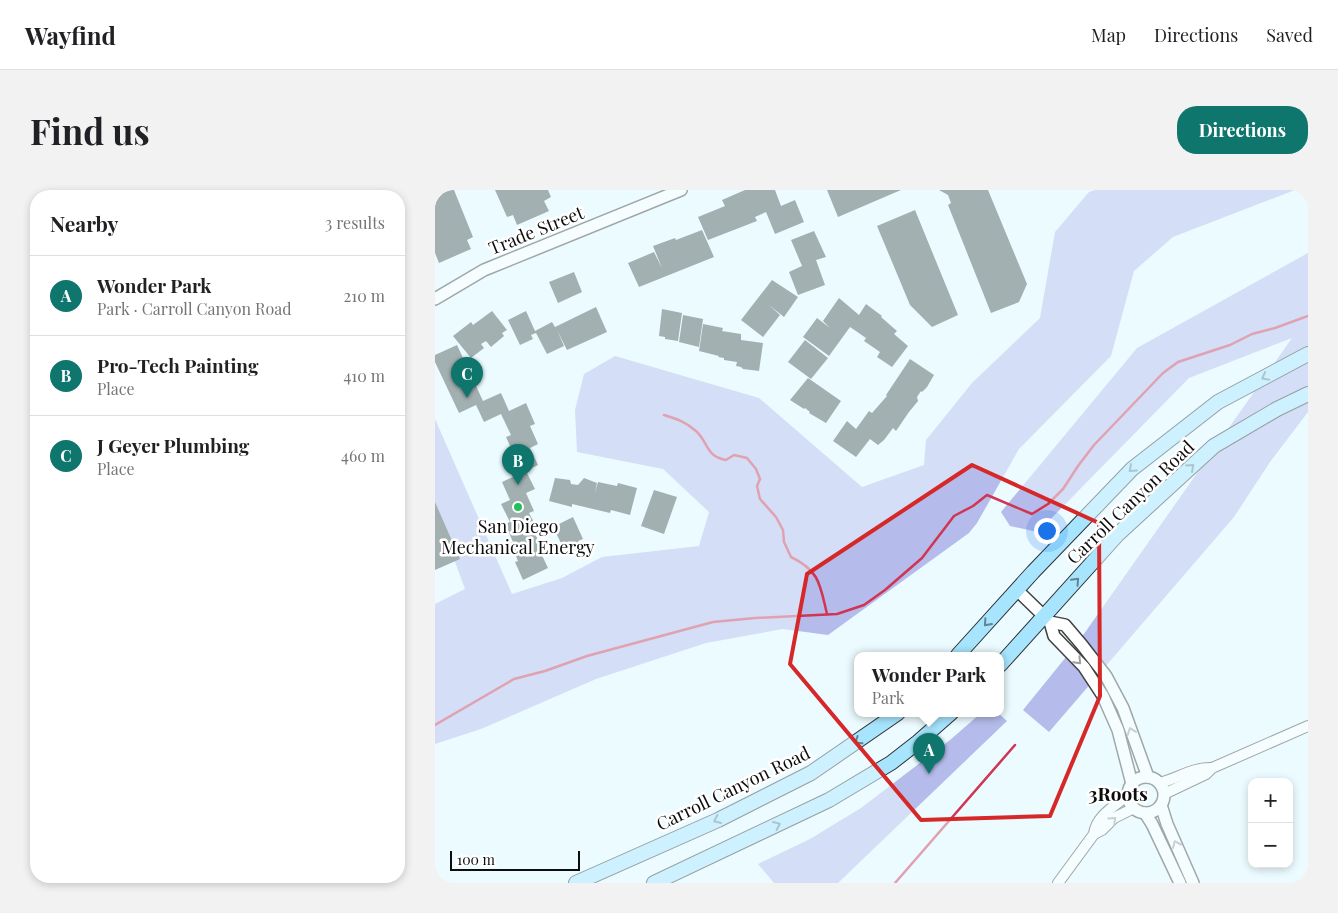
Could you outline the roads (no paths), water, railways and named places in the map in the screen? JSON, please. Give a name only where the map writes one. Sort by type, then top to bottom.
[{"type":"main road","name":"Carroll Canyon Road","points":[[961,652],[1132,469],[1218,402],[1308,354]]},
{"type":"main road","name":"Carroll Canyon Road","points":[[1004,660],[1047,620],[1118,534],[1214,446],[1277,409],[1308,394]]},
{"type":"main road","name":"Carroll Canyon Road","points":[[576,883],[718,820],[811,773],[892,717]]},
{"type":"main road","points":[[654,883],[829,800],[891,763],[946,717]]},
{"type":"street","name":"Trade Street","points":[[435,299],[484,270],[681,190]]},
{"type":"street","points":[[1017,590],[1047,620],[1054,636],[1084,667],[1098,686],[1118,730],[1132,784],[1128,795],[1103,816],[1095,827],[1094,834]]},
{"type":"street","points":[[1047,620],[1065,625],[1106,676],[1123,708],[1148,777]]},
{"type":"street","points":[[1057,883],[1094,834],[1102,830],[1114,818],[1139,810],[1151,812],[1162,799],[1206,774],[1212,768],[1308,726]]},
{"type":"street","points":[[1132,784],[1148,777],[1159,783],[1201,768],[1212,768]]},
{"type":"street","points":[[1159,783],[1167,824],[1193,883]]},
{"type":"street","points":[[1128,795],[1129,800],[1152,824],[1180,883]]},
{"type":"waterway","points":[[435,725],[514,679],[545,671],[587,656],[713,622],[837,614],[864,605],[885,590],[922,558],[954,516],[973,506],[987,495],[1032,514],[1048,504],[1063,489],[1094,445],[1163,373],[1178,362],[1230,345],[1252,334],[1308,316]]},
{"type":"waterway","points":[[664,415],[681,421],[692,428],[711,452],[719,458],[726,460],[734,455],[747,458],[756,469],[760,479],[757,486],[760,499],[776,517],[783,530],[784,542],[791,557],[808,568],[817,580],[823,595],[827,614]]},
{"type":"waterway","points":[[895,883],[1015,745]]},
{"type":"place","name":"J Geyer Plumbing","points":[[467,398]]},
{"type":"place","name":"Pro-Tech Painting","points":[[518,485]]},
{"type":"place","name":"San Diego Mechanical Energy","points":[[518,507]]},
{"type":"place","name":"Wonder Park","points":[[929,774]]},
{"type":"district","name":"3Roots","points":[[1118,793]]}]
